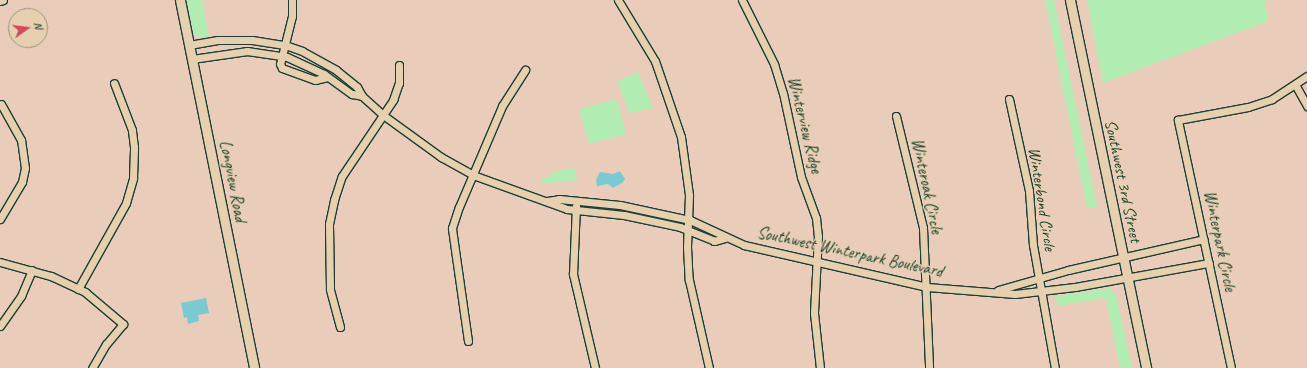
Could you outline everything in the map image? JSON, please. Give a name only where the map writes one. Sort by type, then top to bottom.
[{"type":"main road","name":"Longview Road","points":[[180,0],[254,368]]},
{"type":"main road","name":"Southwest 3rd Street","points":[[1070,0],[1146,368]]},
{"type":"street","points":[[292,0],[292,16],[282,56],[282,68],[307,79],[315,80],[328,77]]},
{"type":"street","points":[[618,0],[656,61],[675,112],[688,172],[690,220],[687,247],[689,280],[709,368]]},
{"type":"street","name":"Winterview Ridge","points":[[742,0],[767,47],[783,93],[801,177],[816,218],[817,263],[814,313],[820,368]]},
{"type":"street","name":"Southwest Winterpark Boulevard","points":[[189,45],[235,40],[285,46],[302,51],[336,70],[357,87],[362,96],[383,115],[441,157],[473,175],[520,194],[547,201],[557,206],[576,210],[624,215],[688,231],[714,241],[725,238]]},
{"type":"street","name":"Southwest Winterpark Boulevard","points":[[192,59],[248,51],[282,56],[328,77],[352,94],[362,96]]},
{"type":"street","points":[[340,327],[330,289],[330,219],[342,176],[356,151],[383,115],[399,83],[399,65]]},
{"type":"street","points":[[468,341],[452,228],[502,106],[525,70]]},
{"type":"street","points":[[1307,76],[1296,86],[1307,106]]},
{"type":"street","points":[[78,289],[126,203],[133,178],[134,147],[132,130],[114,83]]},
{"type":"street","name":"Winterpark Circle","points":[[1231,368],[1178,120],[1248,107],[1272,99],[1296,86]]},
{"type":"street","name":"Winterbond Circle","points":[[1009,99],[1029,191],[1030,222],[1055,368]]},
{"type":"street","points":[[0,219],[22,182],[25,168],[21,140],[1,104]]},
{"type":"street","name":"Winteroak Circle","points":[[896,116],[923,228],[927,288],[929,368]]},
{"type":"street","name":"Southwest Winterpark Boulevard","points":[[547,201],[577,201],[620,205],[690,220],[717,231],[725,238],[817,263],[927,288],[994,291],[1015,294],[1209,263]]},
{"type":"street","points":[[577,201],[573,274],[595,368]]},
{"type":"street","name":"Southwest Winterpark Boulevard","points":[[994,291],[1123,257],[1204,239]]},
{"type":"street","points":[[0,262],[32,270],[78,289],[123,324],[106,344],[92,368]]},
{"type":"street","points":[[0,326],[21,296],[32,270]]},
{"type":"green space","points":[[186,0],[202,0],[209,36],[199,38],[194,34]]},
{"type":"green space","points":[[1045,0],[1054,0],[1097,207],[1087,208]]},
{"type":"green space","points":[[1087,0],[1265,0],[1268,21],[1103,83]]},
{"type":"green space","points":[[638,72],[653,108],[629,113],[617,81]]},
{"type":"green space","points":[[617,99],[626,134],[589,144],[579,109]]},
{"type":"green space","points":[[571,168],[575,170],[577,180],[542,184],[541,179],[551,176],[551,172]]},
{"type":"green space","points":[[1110,288],[1116,295],[1132,368],[1120,368],[1106,298],[1057,306],[1056,296]]},
{"type":"water","points":[[620,171],[625,179],[622,183],[613,188],[608,184],[597,186],[596,180],[600,172],[613,174]]},
{"type":"water","points":[[206,298],[209,313],[198,315],[199,321],[188,324],[187,317],[184,318],[181,303]]}]
